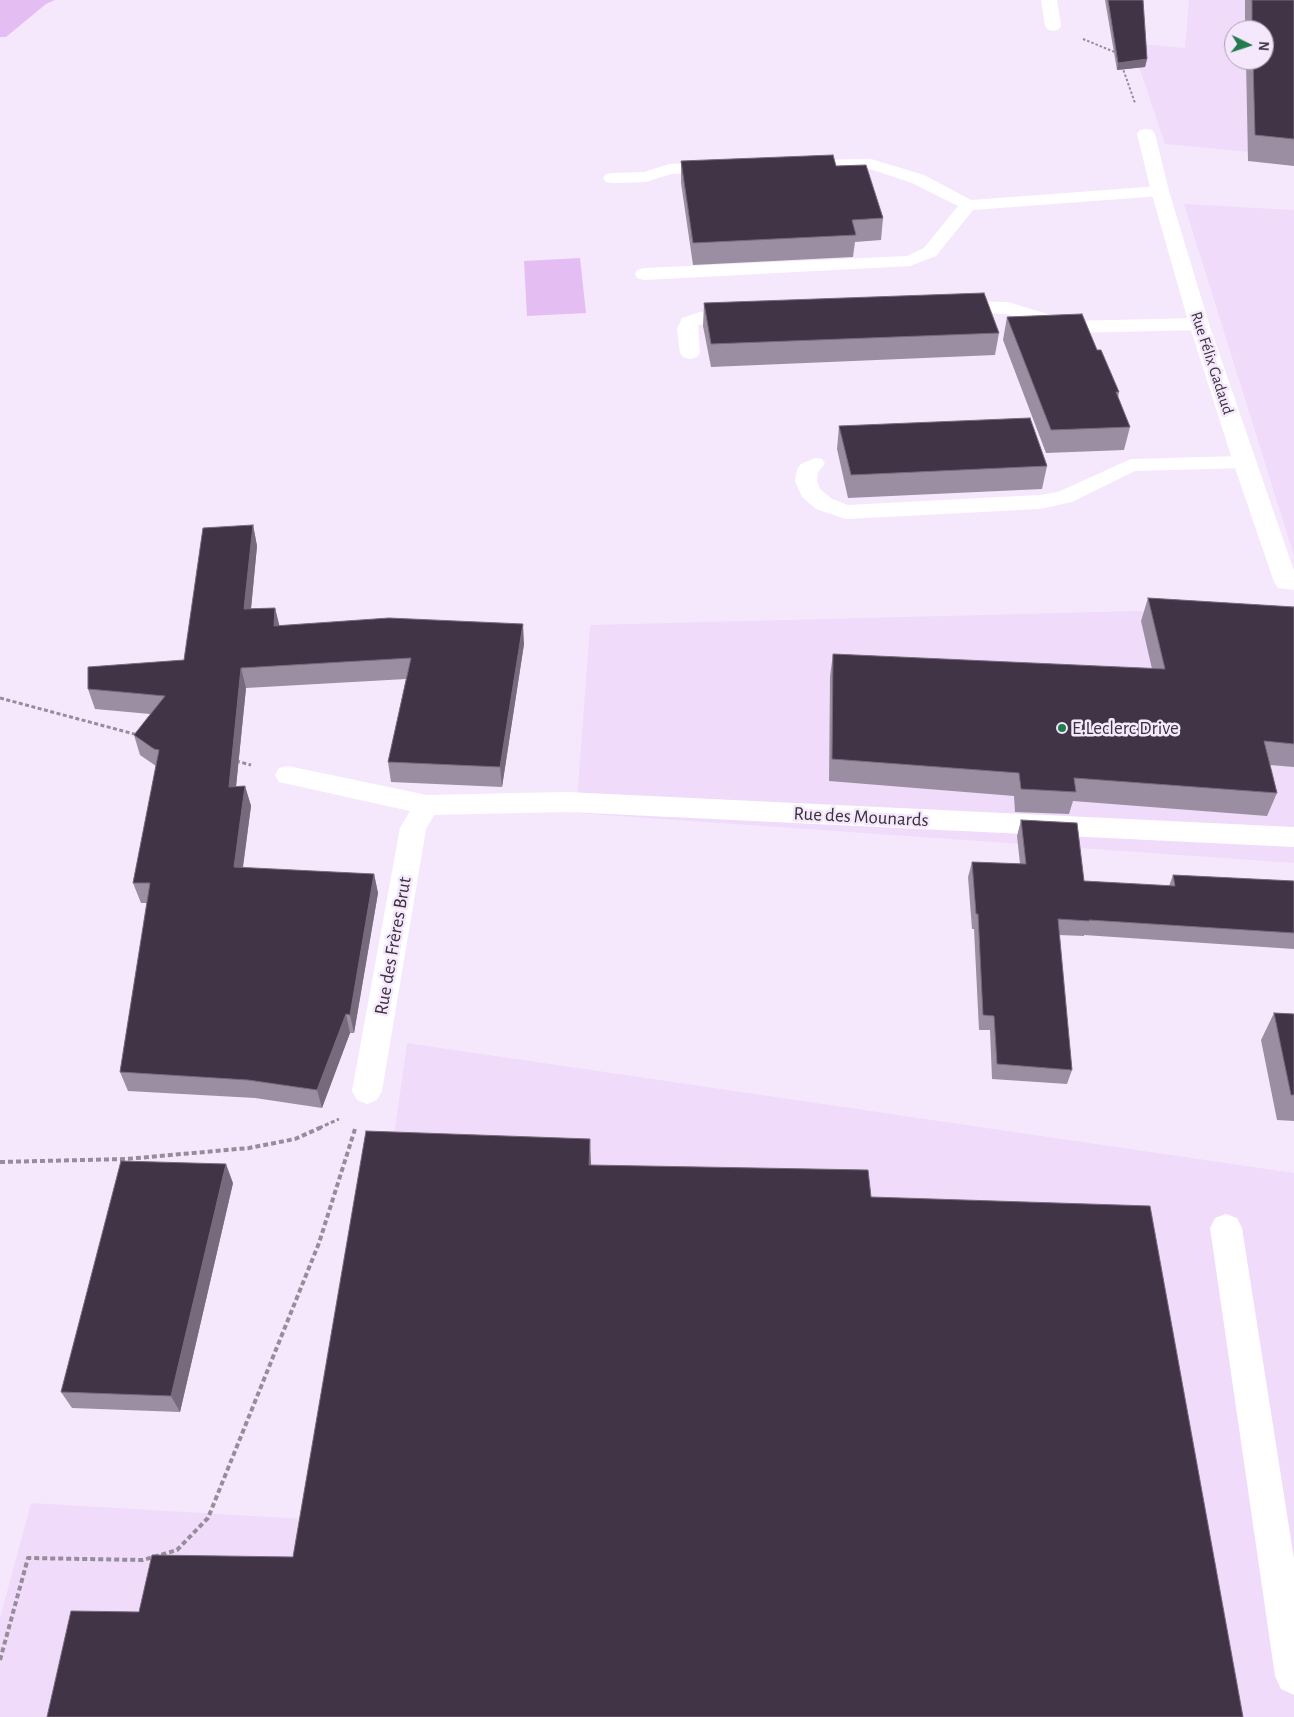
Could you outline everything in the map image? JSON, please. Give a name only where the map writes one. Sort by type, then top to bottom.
[{"type":"street","points":[[1049,0],[1053,26]]},
{"type":"street","name":"Rue Félix Gadaud","points":[[1146,134],[1160,191],[1199,324],[1244,462],[1286,582],[1294,582]]},
{"type":"street","name":"Rue des Mounards","points":[[427,805],[567,802],[1294,837]]},
{"type":"lane","points":[[784,166],[870,164],[918,179],[968,205],[1160,191]]},
{"type":"lane","points":[[612,178],[646,177],[669,168],[736,167]]},
{"type":"lane","points":[[644,274],[910,262],[930,252],[968,205]]},
{"type":"lane","points":[[940,307],[1008,308],[1069,327],[1199,324]]},
{"type":"lane","points":[[690,353],[687,329],[689,322],[700,318],[760,315]]},
{"type":"lane","points":[[816,464],[808,469],[806,481],[810,492],[824,504],[846,512],[1040,502],[1064,497],[1131,465],[1244,462]]},
{"type":"lane","points":[[288,775],[427,805]]},
{"type":"lane","name":"Rue des Frères Brut","points":[[368,1091],[413,828],[427,805]]},
{"type":"lane","points":[[1226,1228],[1294,1676]]},
{"type":"path","points":[[1053,26],[1117,54]]},
{"type":"path","points":[[1120,63],[1146,134]]},
{"type":"path","points":[[0,698],[144,736]]},
{"type":"path","points":[[230,759],[288,775]]},
{"type":"path","points":[[0,1162],[126,1159],[249,1148],[295,1139],[337,1121],[368,1091]]},
{"type":"path","points":[[0,1660],[28,1558],[143,1560],[177,1550],[208,1518],[319,1243],[368,1091]]},
{"type":"shaded area","points":[[0,0],[55,0],[46,4],[6,37],[0,37]]},
{"type":"shaded area","points":[[1189,0],[1294,0],[1294,156],[1165,144],[1131,43],[1185,48]]},
{"type":"shaded area","points":[[1184,204],[1294,210],[1294,556]]},
{"type":"shaded area","points":[[580,258],[586,313],[527,316],[524,261]]},
{"type":"shaded area","points":[[1294,607],[1294,863],[576,813],[590,625]]},
{"type":"shaded area","points":[[407,1043],[1294,1173],[1294,1717],[0,1717],[0,1618],[31,1503],[340,1521]]},
{"type":"building","points":[[1108,0],[1143,0],[1147,59],[1118,63]]},
{"type":"building","points":[[1252,0],[1294,0],[1294,139],[1255,135],[1253,70],[1274,70],[1274,20],[1252,20]]},
{"type":"building","points":[[833,155],[836,166],[866,165],[883,218],[852,220],[856,235],[693,243],[681,161]]},
{"type":"building","points":[[984,293],[999,333],[711,344],[704,303]]},
{"type":"building","points":[[1082,314],[1097,350],[1101,350],[1119,392],[1116,392],[1130,427],[1051,430],[1007,317]]},
{"type":"building","points":[[1030,418],[1047,466],[851,475],[839,426]]},
{"type":"building","points":[[253,525],[244,609],[275,608],[274,626],[389,618],[523,624],[500,767],[388,762],[411,658],[241,668],[229,787],[245,786],[234,867],[374,874],[350,1015],[346,1014],[317,1090],[248,1080],[120,1072],[150,883],[133,883],[159,750],[154,749],[134,735],[165,696],[88,689],[88,667],[184,660],[203,528]]},
{"type":"building","name":"E.Leclerc Drive","points":[[1148,598],[1294,607],[1294,744],[1264,741],[1277,793],[1074,778],[1076,792],[1021,789],[1019,773],[832,759],[833,654],[1165,669]]},
{"type":"building","points":[[1021,820],[1077,823],[1084,881],[1175,886],[1173,875],[1294,881],[1294,933],[1058,919],[1072,1070],[997,1064],[994,1016],[983,1015],[978,914],[976,914],[972,862],[1026,864]]},
{"type":"building","points":[[1274,1013],[1294,1014],[1294,1095],[1291,1095]]},
{"type":"building","points":[[366,1131],[590,1139],[589,1165],[868,1170],[871,1197],[1150,1206],[1243,1717],[47,1717],[71,1611],[139,1612],[152,1555],[293,1557]]},
{"type":"building","points":[[121,1161],[226,1164],[171,1396],[61,1392]]},
{"type":"place","name":"E.Leclerc Drive","points":[[1062,728]]}]
